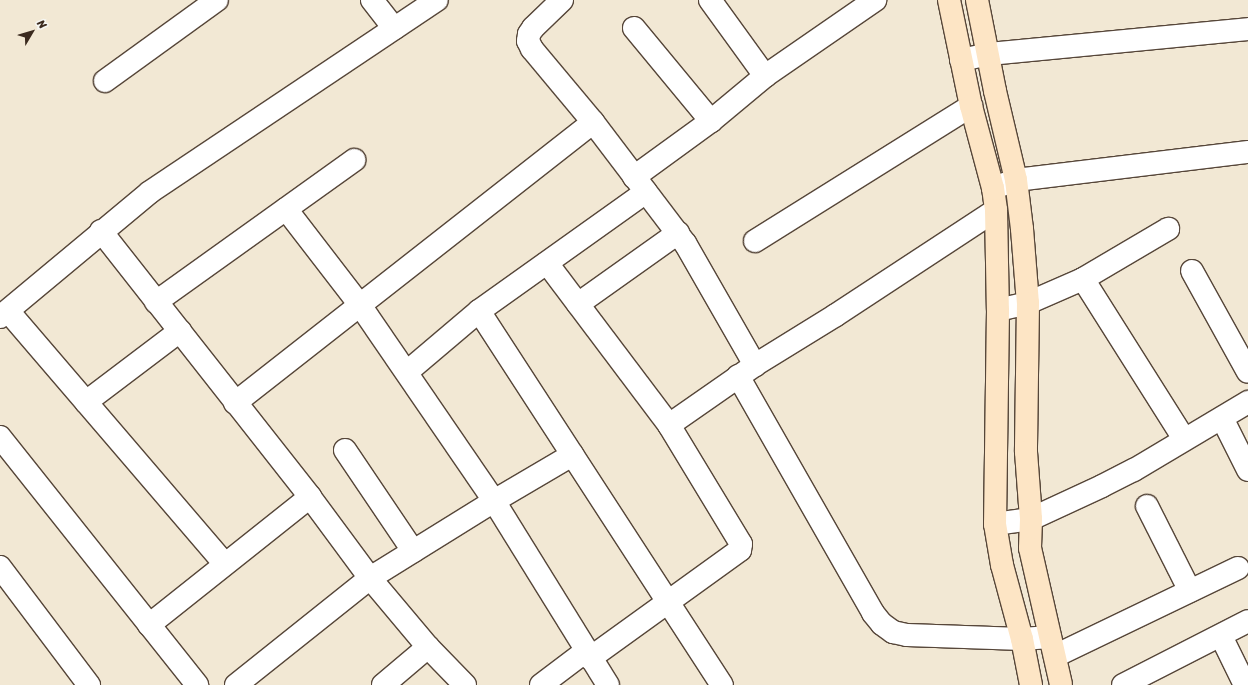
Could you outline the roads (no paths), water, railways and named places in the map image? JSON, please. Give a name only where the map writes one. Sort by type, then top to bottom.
[{"type":"street","points":[[105,81],[218,0]]},
{"type":"street","points":[[372,0],[394,28]]},
{"type":"street","points":[[225,564],[86,402],[4,314],[101,231],[150,192],[437,0]]},
{"type":"street","points":[[562,0],[529,34],[528,42],[532,49],[593,122],[678,233],[695,258],[747,370],[873,613],[882,624],[893,632],[907,635],[1022,638],[1052,646],[1190,591],[1238,568]]},
{"type":"street","points":[[710,0],[765,76]]},
{"type":"street","points":[[407,372],[479,312],[547,263],[640,185],[710,121],[765,76],[875,0]]},
{"type":"street","points":[[949,0],[971,106],[993,188],[996,210],[998,310],[995,524],[1002,565],[1022,638],[1031,685]]},
{"type":"street","points":[[977,0],[1016,180],[1022,228],[1028,303],[1026,452],[1031,519],[1030,548],[1061,685]]},
{"type":"street","points":[[634,28],[710,121]]},
{"type":"street","points":[[961,60],[989,54],[1248,29]]},
{"type":"street","points":[[755,241],[971,106]]},
{"type":"street","points":[[235,403],[593,122]]},
{"type":"street","points":[[993,188],[1016,180],[1248,152]]},
{"type":"street","points":[[156,302],[354,160]]},
{"type":"street","points":[[286,209],[360,305],[407,372],[494,501],[608,685]]},
{"type":"street","points":[[669,425],[747,370],[836,315],[996,210]]},
{"type":"street","points":[[998,310],[1028,303],[1083,279],[1168,229]]},
{"type":"street","points":[[101,231],[310,497],[370,578],[428,647],[465,685]]},
{"type":"street","points":[[578,304],[678,233]]},
{"type":"street","points":[[541,685],[670,602],[740,550],[741,544],[669,425],[547,263]]},
{"type":"street","points":[[1192,271],[1248,372]]},
{"type":"street","points":[[1083,279],[1184,439]]},
{"type":"street","points":[[479,312],[670,602],[722,685]]},
{"type":"street","points":[[86,402],[180,331]]},
{"type":"street","points":[[995,524],[1031,519],[1134,470],[1248,402]]},
{"type":"street","points":[[1222,418],[1248,470]]},
{"type":"street","points":[[0,437],[197,685]]},
{"type":"street","points":[[345,450],[413,551]]},
{"type":"street","points":[[236,685],[370,578],[494,501],[572,455]]},
{"type":"street","points":[[149,625],[310,497]]},
{"type":"street","points":[[1147,506],[1190,591]]},
{"type":"street","points":[[0,567],[89,685]]},
{"type":"street","points":[[1123,685],[1248,621]]},
{"type":"street","points":[[1221,636],[1245,685]]},
{"type":"street","points":[[383,685],[428,647]]}]
